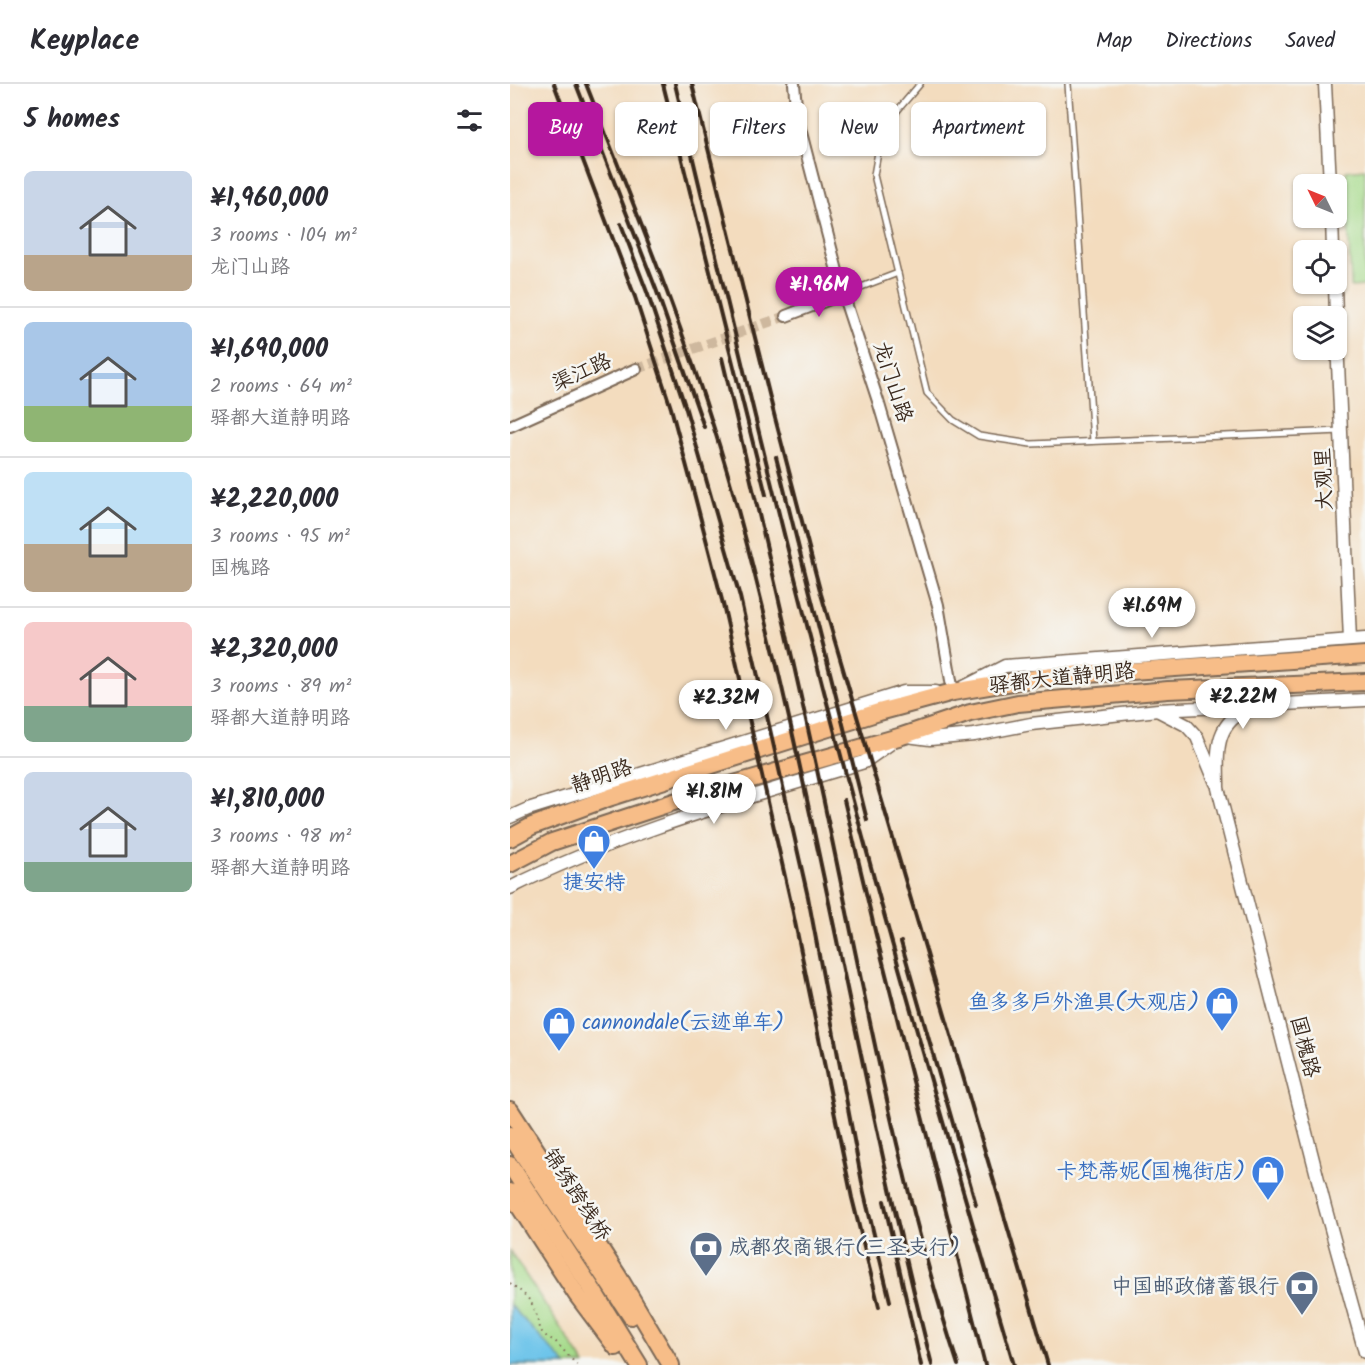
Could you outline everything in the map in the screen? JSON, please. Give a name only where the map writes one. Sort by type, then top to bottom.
[{"type":"main road","name":"驿都大道静明路","points":[[953,692],[1043,677],[1365,655]]},
{"type":"main road","name":"驿都大道静明路","points":[[902,736],[970,713],[1018,703],[1168,690],[1365,682]]},
{"type":"main road","name":"静明路","points":[[510,838],[532,826],[611,797],[868,715],[953,692]]},
{"type":"main road","points":[[510,864],[552,842],[692,796],[902,736]]},
{"type":"main road","points":[[510,1110],[618,1276],[671,1365]]},
{"type":"main road","name":"锦绣跨线桥","points":[[510,1135],[599,1285]]},
{"type":"main road","name":"锦绣跨线桥","points":[[510,1165],[599,1285]]},
{"type":"main road","points":[[510,1192],[577,1295],[630,1365]]},
{"type":"main road","points":[[599,1285],[639,1365]]},
{"type":"main road","points":[[599,1285],[666,1365]]},
{"type":"street","name":"龙门山路","points":[[794,84],[797,117],[843,294],[878,401],[938,605],[953,692]]},
{"type":"street","points":[[1325,84],[1330,174]]},
{"type":"street","points":[[786,316],[843,294]]},
{"type":"street","name":"大观里","points":[[1338,360],[1350,640]]},
{"type":"street","name":"渠江路","points":[[510,426],[636,369]]},
{"type":"street","points":[[953,692],[1005,666],[1365,639]]},
{"type":"street","name":"驿都大道静明路","points":[[510,818],[528,809],[904,692],[953,692]]},
{"type":"street","points":[[902,736],[930,739],[974,735],[1031,724],[1158,710],[1365,700]]},
{"type":"street","name":"国槐路","points":[[1260,704],[1239,713],[1225,725],[1218,750],[1218,789],[1325,1207],[1365,1352]]},
{"type":"street","points":[[1158,710],[1186,725],[1197,737],[1218,789]]},
{"type":"street","name":"驿都大道静明路","points":[[510,888],[555,866],[635,834],[864,762],[902,736]]},
{"type":"lane","points":[[920,84],[897,111],[880,141],[874,175],[927,393],[953,420],[980,436],[1031,444],[1342,431]]},
{"type":"lane","points":[[1068,84],[1093,441]]},
{"type":"lane","points":[[843,294],[898,273]]},
{"type":"path","points":[[510,1283],[529,1297],[537,1313],[539,1329],[555,1341],[578,1365]]},
{"type":"green space","points":[[1365,169],[1365,286],[1351,287],[1346,171]]},
{"type":"green space","points":[[510,1251],[585,1365],[510,1365]]},
{"type":"water","points":[[510,1305],[566,1365],[510,1365]]},
{"type":"tunnel","points":[[636,369],[786,316]]},
{"type":"railway","points":[[554,84],[635,297],[671,408],[695,497],[723,604],[791,903],[852,1198],[879,1307]]},
{"type":"railway","points":[[576,84],[656,289],[704,427]]},
{"type":"railway","points":[[586,84],[646,235],[683,337],[733,492],[787,709],[905,1256],[932,1365]]},
{"type":"railway","points":[[663,84],[766,495]]},
{"type":"railway","points":[[675,84],[781,521],[848,782],[908,1001],[1014,1365]]},
{"type":"railway","points":[[692,84],[821,594],[1048,1365]]},
{"type":"railway","points":[[621,224],[647,292],[685,406],[740,597],[808,897],[864,1193],[890,1301]]},
{"type":"railway","points":[[722,358],[806,719],[903,1170],[938,1301],[958,1365]]},
{"type":"railway","points":[[776,457],[867,820]]},
{"type":"railway","points":[[844,800],[985,1365]]},
{"type":"railway","points":[[901,942],[976,1204]]},
{"type":"railway","points":[[884,1201],[921,1365]]},
{"type":"place","name":"捷安特","points":[[594,870]]},
{"type":"place","name":"鱼多多户外渔具(大观店)","points":[[1222,1032]]},
{"type":"place","name":"cannondale(云迹单车)","points":[[559,1052]]},
{"type":"place","name":"卡梵蒂妮(国槐街店)","points":[[1268,1201]]},
{"type":"place","name":"成都农商银行(三圣支行)","points":[[706,1277]]},
{"type":"place","name":"中国邮政储蓄银行","points":[[1302,1316]]}]
